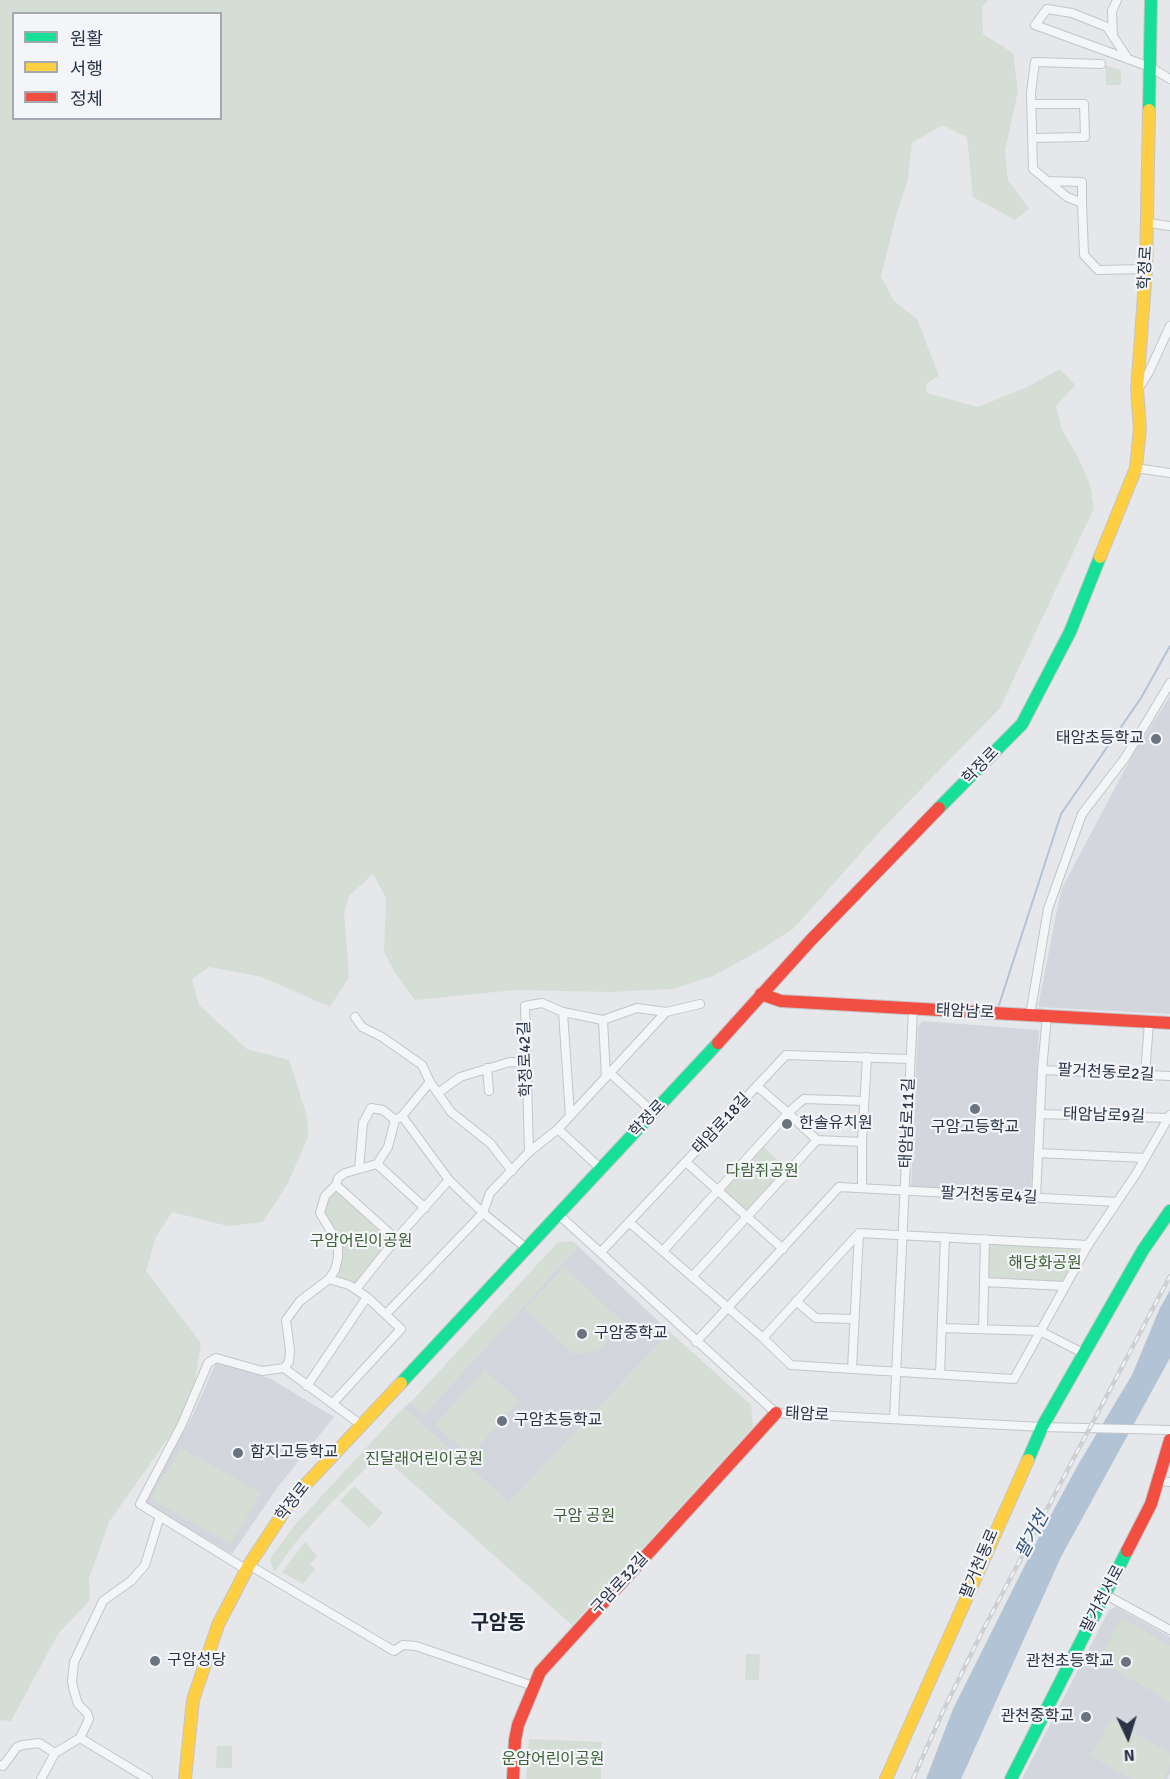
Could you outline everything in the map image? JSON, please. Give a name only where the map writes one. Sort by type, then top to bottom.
[{"type":"main road","name":"학정로","points":[[185,1779],[193,1700],[218,1625],[248,1568],[293,1498],[654,1113],[811,940],[1022,724],[1070,632],[1137,468],[1140,428],[1137,390],[1148,223],[1150,0]]},
{"type":"main road","name":"태암남로","points":[[761,994],[781,1001],[1170,1023]]},
{"type":"main road","name":"팔거천동로","points":[[886,1779],[992,1535],[1042,1427],[1143,1250],[1170,1211]]},
{"type":"main road","name":"구암로32길","points":[[513,1779],[514,1740],[540,1672],[776,1413]]},
{"type":"main road","name":"팔거천서로","points":[[1011,1779],[1057,1685],[1164,1482],[1170,1440]]},
{"type":"street","points":[[1113,36],[1112,11],[1117,0]]},
{"type":"street","points":[[1128,59],[1107,27],[1072,13],[1047,9],[1035,25],[1149,67],[1170,79]]},
{"type":"street","points":[[1086,63],[1094,47]]},
{"type":"street","points":[[1082,203],[1067,197],[1033,169],[1030,93],[1035,63],[1101,64]]},
{"type":"street","points":[[1031,104],[1084,104],[1085,137],[1032,138]]},
{"type":"street","points":[[1047,181],[1082,182],[1084,255],[1098,270],[1146,269]]},
{"type":"street","points":[[1148,223],[1170,226]]},
{"type":"street","points":[[1137,390],[1149,372],[1170,326]]},
{"type":"street","points":[[1137,468],[1170,473]]},
{"type":"street","points":[[1030,1015],[1048,909],[1082,814],[1125,758],[1170,683]]},
{"type":"street","name":"학정로42길","points":[[529,1152],[525,1006],[543,1003],[563,1011],[603,1020]]},
{"type":"street","points":[[654,1113],[608,1075],[603,1020],[637,1008],[666,1012],[700,1004]]},
{"type":"street","name":"태암남로11길","points":[[894,1419],[913,1009]]},
{"type":"street","points":[[563,1011],[570,1116]]},
{"type":"street","points":[[386,1314],[483,1213],[490,1193],[529,1152],[558,1129],[666,1012]]},
{"type":"street","name":"태암남로9길","points":[[1036,1198],[1047,1016]]},
{"type":"street","points":[[355,1017],[362,1027],[382,1036],[422,1065],[430,1082],[451,1112],[490,1143],[512,1170]]},
{"type":"street","points":[[1145,1075],[1149,1022]]},
{"type":"street","name":"태암로18길","points":[[602,1252],[786,1055],[910,1059]]},
{"type":"street","points":[[862,1187],[867,1057]]},
{"type":"street","points":[[438,1093],[460,1077],[510,1062],[526,1063]]},
{"type":"street","points":[[487,1068],[489,1091]]},
{"type":"street","name":"팔거천동로2길","points":[[1042,1070],[1170,1076]]},
{"type":"street","points":[[430,1082],[398,1118],[388,1147],[377,1164],[345,1173],[338,1178],[336,1185],[325,1196],[320,1213],[338,1243],[338,1258],[335,1270],[328,1279],[300,1301],[286,1320],[290,1350],[289,1362],[284,1368],[262,1371],[216,1358],[208,1363],[182,1424],[140,1504],[394,1651],[403,1645],[416,1646],[533,1686]]},
{"type":"street","name":"태암로18길","points":[[757,1086],[817,1140]]},
{"type":"street","points":[[663,1251],[788,1113],[804,1100],[864,1101]]},
{"type":"street","points":[[359,1169],[363,1123],[371,1108],[383,1110],[398,1118],[449,1180],[483,1213],[526,1248]]},
{"type":"street","name":"태암남로9길","points":[[1040,1114],[1169,1117]]},
{"type":"street","points":[[630,1222],[791,1365],[1014,1379],[1088,1245],[1169,1117]]},
{"type":"street","points":[[558,1129],[601,1169]]},
{"type":"street","points":[[692,1277],[817,1140],[862,1142]]},
{"type":"street","points":[[1038,1153],[1145,1158]]},
{"type":"street","name":"태암로18길","points":[[686,1162],[747,1217]]},
{"type":"street","points":[[377,1164],[425,1208]]},
{"type":"street","points":[[356,1289],[396,1239],[449,1180]]},
{"type":"street","points":[[336,1185],[396,1239]]},
{"type":"street","name":"팔거천동로4길","points":[[696,1342],[839,1187],[1117,1202]]},
{"type":"street","name":"태암로","points":[[558,1214],[776,1413],[1042,1427],[1170,1430]]},
{"type":"street","points":[[747,1217],[783,1249]]},
{"type":"street","points":[[859,1233],[1088,1245]]},
{"type":"street","points":[[763,1338],[859,1233]]},
{"type":"street","points":[[852,1369],[859,1233]]},
{"type":"street","points":[[940,1374],[945,1237]]},
{"type":"street","points":[[983,1329],[985,1239]]},
{"type":"street","points":[[328,1279],[356,1289],[402,1329],[333,1403]]},
{"type":"street","points":[[984,1282],[1065,1286]]},
{"type":"street","points":[[307,1386],[367,1297]]},
{"type":"street","points":[[796,1301],[816,1318],[854,1319]]},
{"type":"street","points":[[942,1328],[1040,1330],[1083,1353]]},
{"type":"street","points":[[284,1368],[360,1425]]},
{"type":"street","points":[[40,1779],[55,1753],[80,1738],[89,1719],[87,1713],[78,1704],[74,1691],[72,1682],[74,1662],[103,1601],[140,1573],[145,1565],[160,1516]]},
{"type":"street","points":[[1106,1595],[1170,1630]]},
{"type":"street","points":[[80,1738],[148,1779]]},
{"type":"street","points":[[0,1765],[3,1766],[17,1747],[26,1744],[39,1743],[55,1753]]},
{"type":"shaded area","points":[[1170,696],[1170,1014],[1038,1007],[1061,890],[1132,756]]},
{"type":"shaded area","name":"구암고등학교","points":[[922,1021],[1039,1030],[1031,1192],[911,1187],[918,1027]]},
{"type":"shaded area","points":[[578,1246],[670,1332],[509,1503],[403,1408],[411,1402],[424,1414]]},
{"type":"shaded area","name":"함지고등학교","points":[[217,1360],[271,1379],[334,1417],[277,1488],[232,1554],[143,1502],[191,1419]]},
{"type":"shaded area","points":[[1116,1607],[1170,1637],[1170,1773],[1167,1779],[1022,1779],[1109,1610]]},
{"type":"green space","points":[[0,0],[988,0],[982,7],[983,34],[1013,53],[1018,91],[1005,151],[1008,180],[1029,209],[1015,220],[973,197],[967,137],[942,125],[912,143],[908,178],[881,276],[894,301],[917,319],[939,376],[926,384],[927,393],[978,407],[1027,387],[1060,369],[1075,385],[1056,406],[1062,430],[1090,484],[1094,508],[1000,708],[884,827],[793,929],[713,976],[673,989],[610,992],[515,990],[415,1000],[396,974],[384,952],[386,898],[373,874],[349,896],[344,913],[349,977],[330,1007],[262,977],[209,967],[192,979],[199,1005],[247,1049],[289,1060],[307,1116],[308,1137],[288,1183],[263,1222],[228,1226],[172,1212],[156,1237],[146,1271],[201,1343],[195,1380],[184,1416],[109,1522],[89,1578],[90,1600],[58,1634],[11,1721],[0,1720]]},
{"type":"green space","points":[[1105,65],[1121,70],[1121,85],[1106,85]]},
{"type":"green space","name":"다람쥐공원","points":[[762,1145],[788,1170],[747,1213],[721,1191]]},
{"type":"green space","name":"구암어린이공원","points":[[335,1188],[393,1239],[355,1285],[331,1277],[338,1243],[322,1213]]},
{"type":"green space","points":[[572,1241],[578,1246],[424,1414],[411,1402],[557,1243]]},
{"type":"green space","name":"해당화공원","points":[[994,1244],[1073,1247],[1079,1252],[1066,1280],[1059,1282],[994,1280],[987,1275],[988,1248]]},
{"type":"green space","points":[[564,1267],[624,1323],[598,1351],[573,1354],[525,1309]]},
{"type":"green space","name":"구암 공원","points":[[670,1332],[751,1405],[753,1427],[572,1625],[380,1454],[328,1506],[295,1543],[275,1571],[273,1569],[270,1559],[294,1526],[403,1408],[509,1503]]},
{"type":"green space","points":[[485,1370],[519,1401],[470,1456],[435,1425]]},
{"type":"green space","points":[[181,1448],[261,1493],[231,1544],[151,1499]]},
{"type":"green space","points":[[354,1486],[383,1513],[369,1528],[340,1501]]},
{"type":"green space","points":[[305,1542],[317,1556],[310,1565],[315,1569],[303,1584],[282,1572]]},
{"type":"green space","points":[[1122,1618],[1170,1646],[1170,1702],[1098,1660]]},
{"type":"green space","points":[[746,1654],[760,1654],[759,1680],[745,1680]]},
{"type":"green space","points":[[1111,1720],[1170,1753],[1170,1766],[1163,1779],[1132,1779],[1090,1756]]},
{"type":"green space","name":"운암어린이공원","points":[[529,1739],[602,1742],[601,1779],[526,1779]]},
{"type":"green space","points":[[217,1746],[232,1746],[232,1768],[216,1768]]},
{"type":"water","points":[[1170,1290],[1170,1358],[1061,1557],[961,1779],[926,1779],[953,1709],[1039,1537],[1079,1463],[1132,1375],[1159,1310]]},
{"type":"waterway","points":[[999,1005],[1061,814],[1141,698],[1170,646]]},
{"type":"railway","points":[[913,1779],[982,1632],[1170,1276]]},
{"type":"traffic: fast","points":[[1149,110],[1151,0]]},
{"type":"traffic: fast","points":[[939,808],[1022,724],[1070,632],[1100,557]]},
{"type":"traffic: fast","points":[[401,1383],[718,1043]]},
{"type":"traffic: fast","points":[[1028,1460],[1042,1427],[1143,1250],[1170,1211]]},
{"type":"traffic: fast","points":[[1011,1779],[1127,1551]]},
{"type":"traffic: slow","points":[[1100,557],[1136,468],[1140,428],[1137,390],[1146,269],[1149,110]]},
{"type":"traffic: slow","points":[[185,1779],[193,1700],[218,1625],[249,1565],[293,1498],[401,1383]]},
{"type":"traffic: slow","points":[[886,1779],[1028,1460]]},
{"type":"traffic: jam","points":[[718,1043],[811,940],[939,808]]},
{"type":"traffic: jam","points":[[761,994],[781,1001],[1170,1023]]},
{"type":"traffic: jam","points":[[513,1779],[518,1725],[540,1672],[776,1413]]},
{"type":"traffic: jam","points":[[1127,1551],[1151,1504],[1170,1440]]},
{"type":"place","name":"태암초등학교","points":[[1156,739]]},
{"type":"place","name":"구암고등학교","points":[[975,1109]]},
{"type":"place","name":"한솔유치원","points":[[787,1124]]},
{"type":"place","name":"구암중학교","points":[[582,1334]]},
{"type":"place","name":"구암초등학교","points":[[502,1421]]},
{"type":"place","name":"함지고등학교","points":[[238,1453]]},
{"type":"place","name":"구암성당","points":[[155,1661]]},
{"type":"place","name":"관천초등학교","points":[[1126,1662]]},
{"type":"place","name":"관천중학교","points":[[1086,1717]]},
{"type":"district","name":"구암동","points":[[498,1624]]},
{"type":"park label","name":"진달래어린이공원","points":[[424,1460]]},
{"type":"water label","name":"팔거천","points":[[1033,1535]]}]
